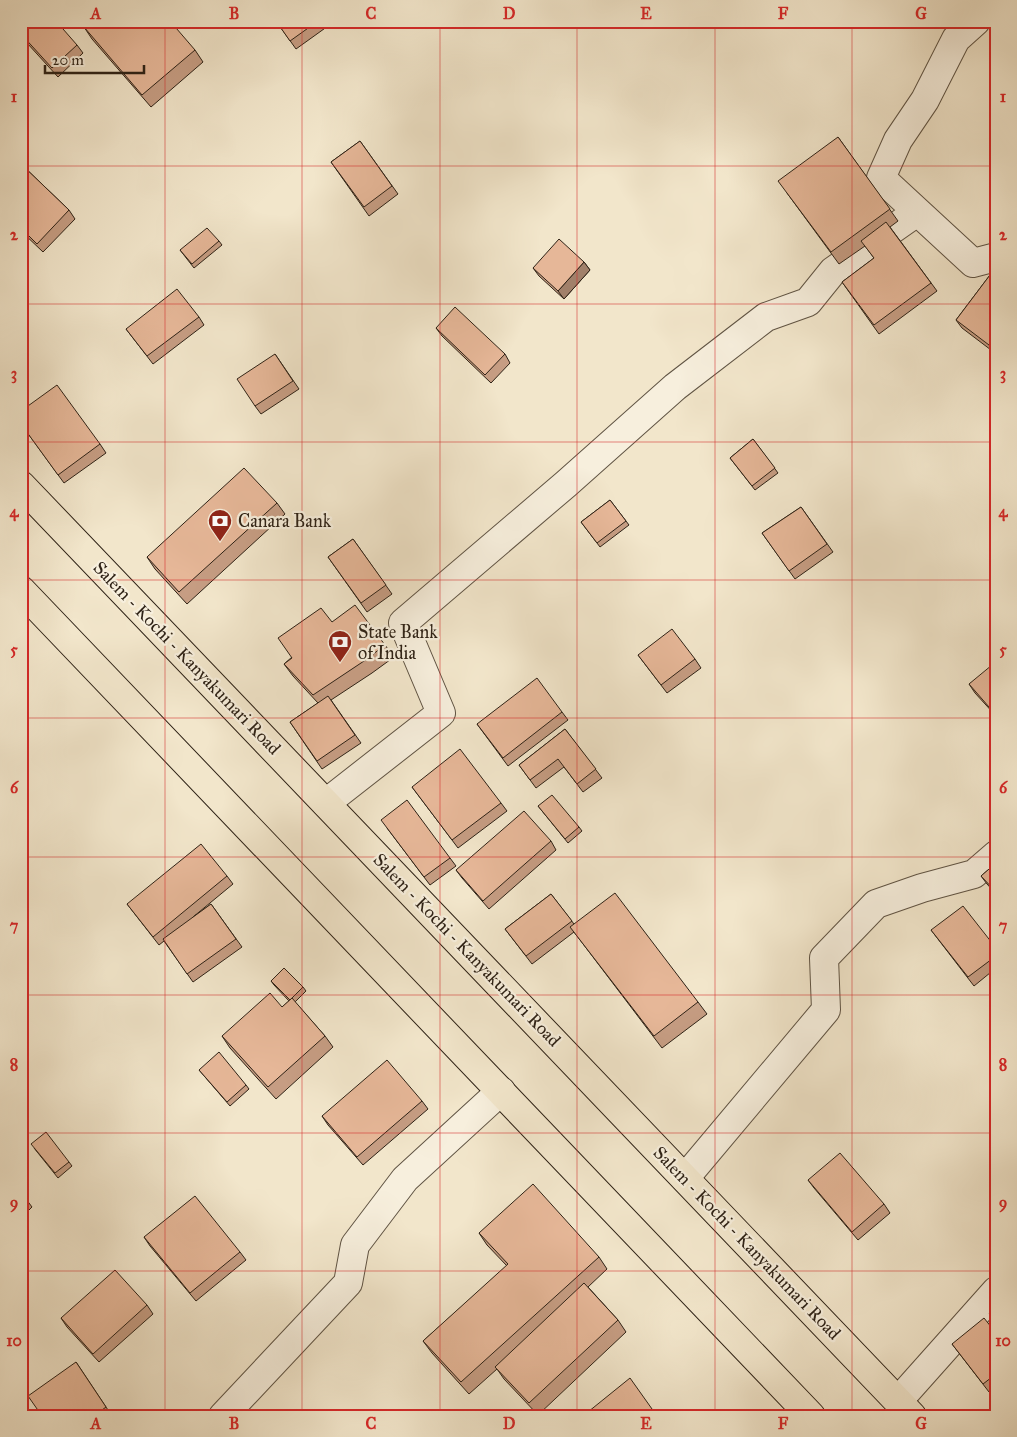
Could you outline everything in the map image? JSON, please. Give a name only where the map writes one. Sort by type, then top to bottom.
[{"type":"highway","name":"Salem - Kochi - Kanyakumari Road","points":[[21,485],[905,1408]]},
{"type":"highway","points":[[21,590],[811,1416]]},
{"type":"street","points":[[976,21],[956,39],[925,100],[898,140],[881,178],[973,263],[996,258]]},
{"type":"street","points":[[326,803],[441,713],[403,623],[566,484],[675,387],[766,318],[808,302],[833,271],[917,212]]},
{"type":"street","points":[[685,1178],[826,1010],[824,958],[876,904],[922,888],[974,874],[996,855]]},
{"type":"street","points":[[223,1416],[348,1284],[355,1245],[405,1179],[501,1091]]},
{"type":"street","points":[[905,1408],[996,1291]]},
{"type":"building","points":[[36,21],[56,21],[77,45],[52,68],[21,34]]},
{"type":"building","points":[[91,21],[170,21],[195,50],[142,95],[84,27]]},
{"type":"building","points":[[276,21],[318,21],[290,41]]},
{"type":"building","points":[[838,137],[890,209],[831,252],[778,181]]},
{"type":"building","points":[[360,141],[392,186],[364,207],[331,162]]},
{"type":"building","points":[[21,164],[69,210],[37,244],[21,228]]},
{"type":"building","points":[[886,222],[931,283],[874,325],[842,282],[874,258],[861,241]]},
{"type":"building","points":[[207,228],[219,241],[192,264],[180,250]]},
{"type":"building","points":[[559,239],[584,262],[558,291],[533,268]]},
{"type":"building","points":[[996,267],[996,336],[989,345],[956,320]]},
{"type":"building","points":[[177,289],[199,317],[147,356],[126,329]]},
{"type":"building","points":[[455,307],[505,354],[485,375],[436,328]]},
{"type":"building","points":[[275,354],[293,381],[255,406],[237,379]]},
{"type":"building","points":[[57,385],[100,444],[58,475],[21,424],[21,411]]},
{"type":"building","points":[[753,439],[775,468],[752,486],[730,458]]},
{"type":"building","name":"Canara Bank","points":[[244,468],[277,503],[179,592],[147,557]]},
{"type":"building","points":[[610,500],[626,521],[597,543],[581,522]]},
{"type":"building","points":[[801,507],[827,544],[789,571],[762,533]]},
{"type":"building","points":[[353,539],[386,585],[361,603],[328,557]]},
{"type":"building","name":"State Bank of India","points":[[355,605],[385,645],[313,695],[284,664],[292,658],[278,638],[321,608],[332,622]]},
{"type":"building","points":[[672,629],[695,659],[661,685],[638,655]]},
{"type":"building","points":[[992,665],[996,669],[996,715],[969,684]]},
{"type":"building","points":[[537,678],[562,712],[503,758],[477,724]]},
{"type":"building","points":[[328,696],[355,735],[317,761],[290,722]]},
{"type":"building","points":[[565,729],[596,769],[577,784],[558,759],[530,780],[519,765]]},
{"type":"building","points":[[460,749],[501,803],[452,840],[412,787]]},
{"type":"building","points":[[552,795],[579,827],[565,839],[538,806]]},
{"type":"building","points":[[407,800],[450,858],[424,877],[381,820]]},
{"type":"building","points":[[524,811],[551,841],[483,901],[456,870]]},
{"type":"building","points":[[201,844],[227,876],[153,937],[127,904]]},
{"type":"building","points":[[996,863],[996,892],[981,876]]},
{"type":"building","points":[[615,893],[698,1002],[654,1036],[570,927]]},
{"type":"building","points":[[551,894],[572,921],[526,956],[505,929]]},
{"type":"building","points":[[211,904],[236,939],[187,974],[163,939]]},
{"type":"building","points":[[963,906],[996,948],[996,956],[968,977],[931,930]]},
{"type":"building","points":[[284,968],[303,987],[290,1000],[271,981]]},
{"type":"building","points":[[270,993],[282,1007],[292,998],[325,1036],[268,1087],[222,1036]]},
{"type":"building","points":[[219,1052],[246,1085],[227,1102],[199,1070]]},
{"type":"building","points":[[387,1060],[422,1101],[357,1157],[322,1116]]},
{"type":"building","points":[[46,1132],[69,1162],[55,1173],[31,1144]]},
{"type":"building","points":[[840,1153],[884,1204],[852,1232],[808,1180]]},
{"type":"building","points":[[533,1184],[599,1257],[461,1382],[423,1341],[508,1264],[479,1233]]},
{"type":"building","points":[[21,1194],[26,1199],[21,1204]]},
{"type":"building","points":[[195,1196],[240,1252],[190,1293],[144,1237]]},
{"type":"building","points":[[115,1270],[147,1305],[93,1354],[61,1318]]},
{"type":"building","points":[[584,1283],[618,1320],[529,1403],[495,1367]]},
{"type":"building","points":[[996,1308],[996,1322],[989,1313]]},
{"type":"building","points":[[984,1318],[996,1333],[996,1374],[983,1384],[952,1344]]},
{"type":"building","points":[[76,1362],[106,1407],[94,1416],[42,1416],[28,1396]]},
{"type":"building","points":[[630,1378],[657,1416],[583,1416]]},
{"type":"building","points":[[21,1409],[26,1416],[21,1416]]},
{"type":"place","name":"Canara Bank","points":[[220,542]]},
{"type":"place","name":"State Bank of India","points":[[340,663]]}]
